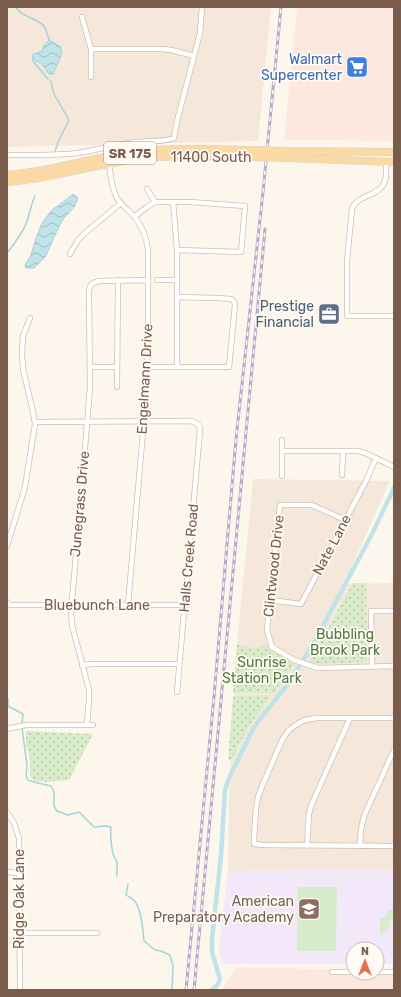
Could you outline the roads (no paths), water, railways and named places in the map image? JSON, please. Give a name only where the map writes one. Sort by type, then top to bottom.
[{"type":"main road","name":"11400 South","points":[[7,175],[40,171],[114,155],[151,150],[173,149],[394,162]]},
{"type":"main road","points":[[109,164],[112,160],[141,155],[151,150]]},
{"type":"main road","name":"11400 South","points":[[288,155],[394,152]]},
{"type":"main road","name":"11400 South","points":[[7,182],[44,178],[136,159],[255,153]]},
{"type":"street","points":[[7,155],[78,153],[122,144],[169,140],[174,138],[200,33],[202,7]]},
{"type":"street","points":[[82,17],[90,49],[91,77]]},
{"type":"street","points":[[90,49],[161,49],[194,56]]},
{"type":"street","points":[[386,161],[386,177],[382,186],[375,193],[358,201],[352,209],[347,261],[348,316],[394,316]]},
{"type":"street","name":"Engelmann Drive","points":[[109,164],[115,195],[134,217],[142,230],[146,239],[148,251],[148,367],[128,605]]},
{"type":"street","points":[[147,188],[155,202]]},
{"type":"street","points":[[134,217],[155,202],[245,206],[241,252],[177,250]]},
{"type":"street","points":[[173,202],[177,250],[177,367]]},
{"type":"street","points":[[70,254],[78,240],[85,233],[121,203]]},
{"type":"street","points":[[117,387],[118,280],[148,280]]},
{"type":"street","name":"Junegrass Drive","points":[[87,725],[89,694],[88,686],[72,625],[71,605],[90,388],[89,291],[90,285],[94,282],[118,280]]},
{"type":"street","points":[[157,280],[177,280]]},
{"type":"street","points":[[148,367],[229,367],[235,305],[234,301],[231,299],[217,298],[177,297]]},
{"type":"street","points":[[7,546],[25,487],[35,422],[23,369],[22,355],[23,336],[30,318]]},
{"type":"street","points":[[90,367],[117,366]]},
{"type":"street","points":[[35,422],[143,422]]},
{"type":"street","name":"Halls Creek Road","points":[[143,422],[193,422],[198,424],[200,430],[177,692]]},
{"type":"street","points":[[282,440],[282,476]]},
{"type":"street","points":[[282,451],[358,451],[394,467]]},
{"type":"street","points":[[342,476],[343,451]]},
{"type":"street","name":"Nate Lane","points":[[270,600],[301,604],[366,481],[376,458]]},
{"type":"street","name":"Clintwood Drive","points":[[345,520],[312,505],[280,505],[267,630],[272,647],[299,662],[318,668],[372,666]]},
{"type":"street","name":"Bluebunch Lane","points":[[8,604],[184,605]]},
{"type":"street","points":[[394,611],[371,611],[372,666],[394,666]]},
{"type":"street","points":[[82,665],[179,664]]},
{"type":"street","points":[[307,845],[311,806],[350,718]]},
{"type":"street","points":[[394,718],[311,719],[299,723],[289,730],[282,740],[258,797],[254,838],[254,844],[263,845],[394,846]]},
{"type":"street","points":[[7,729],[26,725],[93,725]]},
{"type":"street","points":[[360,846],[363,820],[394,750]]},
{"type":"street","name":"Ridge Oak Lane","points":[[7,812],[18,833],[19,844],[20,990]]},
{"type":"street","points":[[7,872],[19,873]]},
{"type":"street","points":[[20,933],[97,933]]},
{"type":"street","points":[[332,972],[345,972]]},
{"type":"water","points":[[49,40],[61,47],[61,56],[53,74],[49,74],[42,64],[33,59],[32,55],[42,51],[44,45]]},
{"type":"water","points":[[73,194],[78,198],[75,206],[63,219],[46,256],[34,268],[26,268],[25,265],[31,255],[42,223],[51,211]]},
{"type":"waterway","points":[[16,7],[24,15],[41,23],[46,29],[50,41]]},
{"type":"waterway","points":[[34,59],[33,61],[48,79]]},
{"type":"waterway","points":[[51,81],[54,94],[69,120],[55,151]]},
{"type":"waterway","points":[[7,253],[27,223],[35,196]]},
{"type":"waterway","points":[[212,990],[218,984],[220,979],[212,952],[212,939],[221,855],[225,790],[229,778],[253,729],[288,684],[314,643],[372,534],[394,488]]},
{"type":"waterway","points":[[7,698],[8,706],[23,714],[22,724]]},
{"type":"waterway","points":[[22,728],[27,765],[26,776],[28,780],[51,786],[54,792],[54,806],[57,811],[68,815],[79,812],[94,827],[111,827],[111,844],[113,854],[117,862],[117,876]]},
{"type":"waterway","points":[[128,884],[126,895],[134,900],[140,912],[144,941],[155,950],[170,955],[173,966],[172,990]]},
{"type":"railway","points":[[186,990],[214,697],[236,439],[263,192],[281,7]]},
{"type":"railway","points":[[194,990],[265,229]]},
{"type":"place","name":"Walmart Supercenter","points":[[357,67]]},
{"type":"place","name":"Prestige Financial","points":[[329,314]]},
{"type":"place","name":"American Preparatory Academy","points":[[309,909]]},
{"type":"park label","name":"Bubbling Brook Park","points":[[345,642]]},
{"type":"park label","name":"Sunrise Station Park","points":[[262,670]]}]
